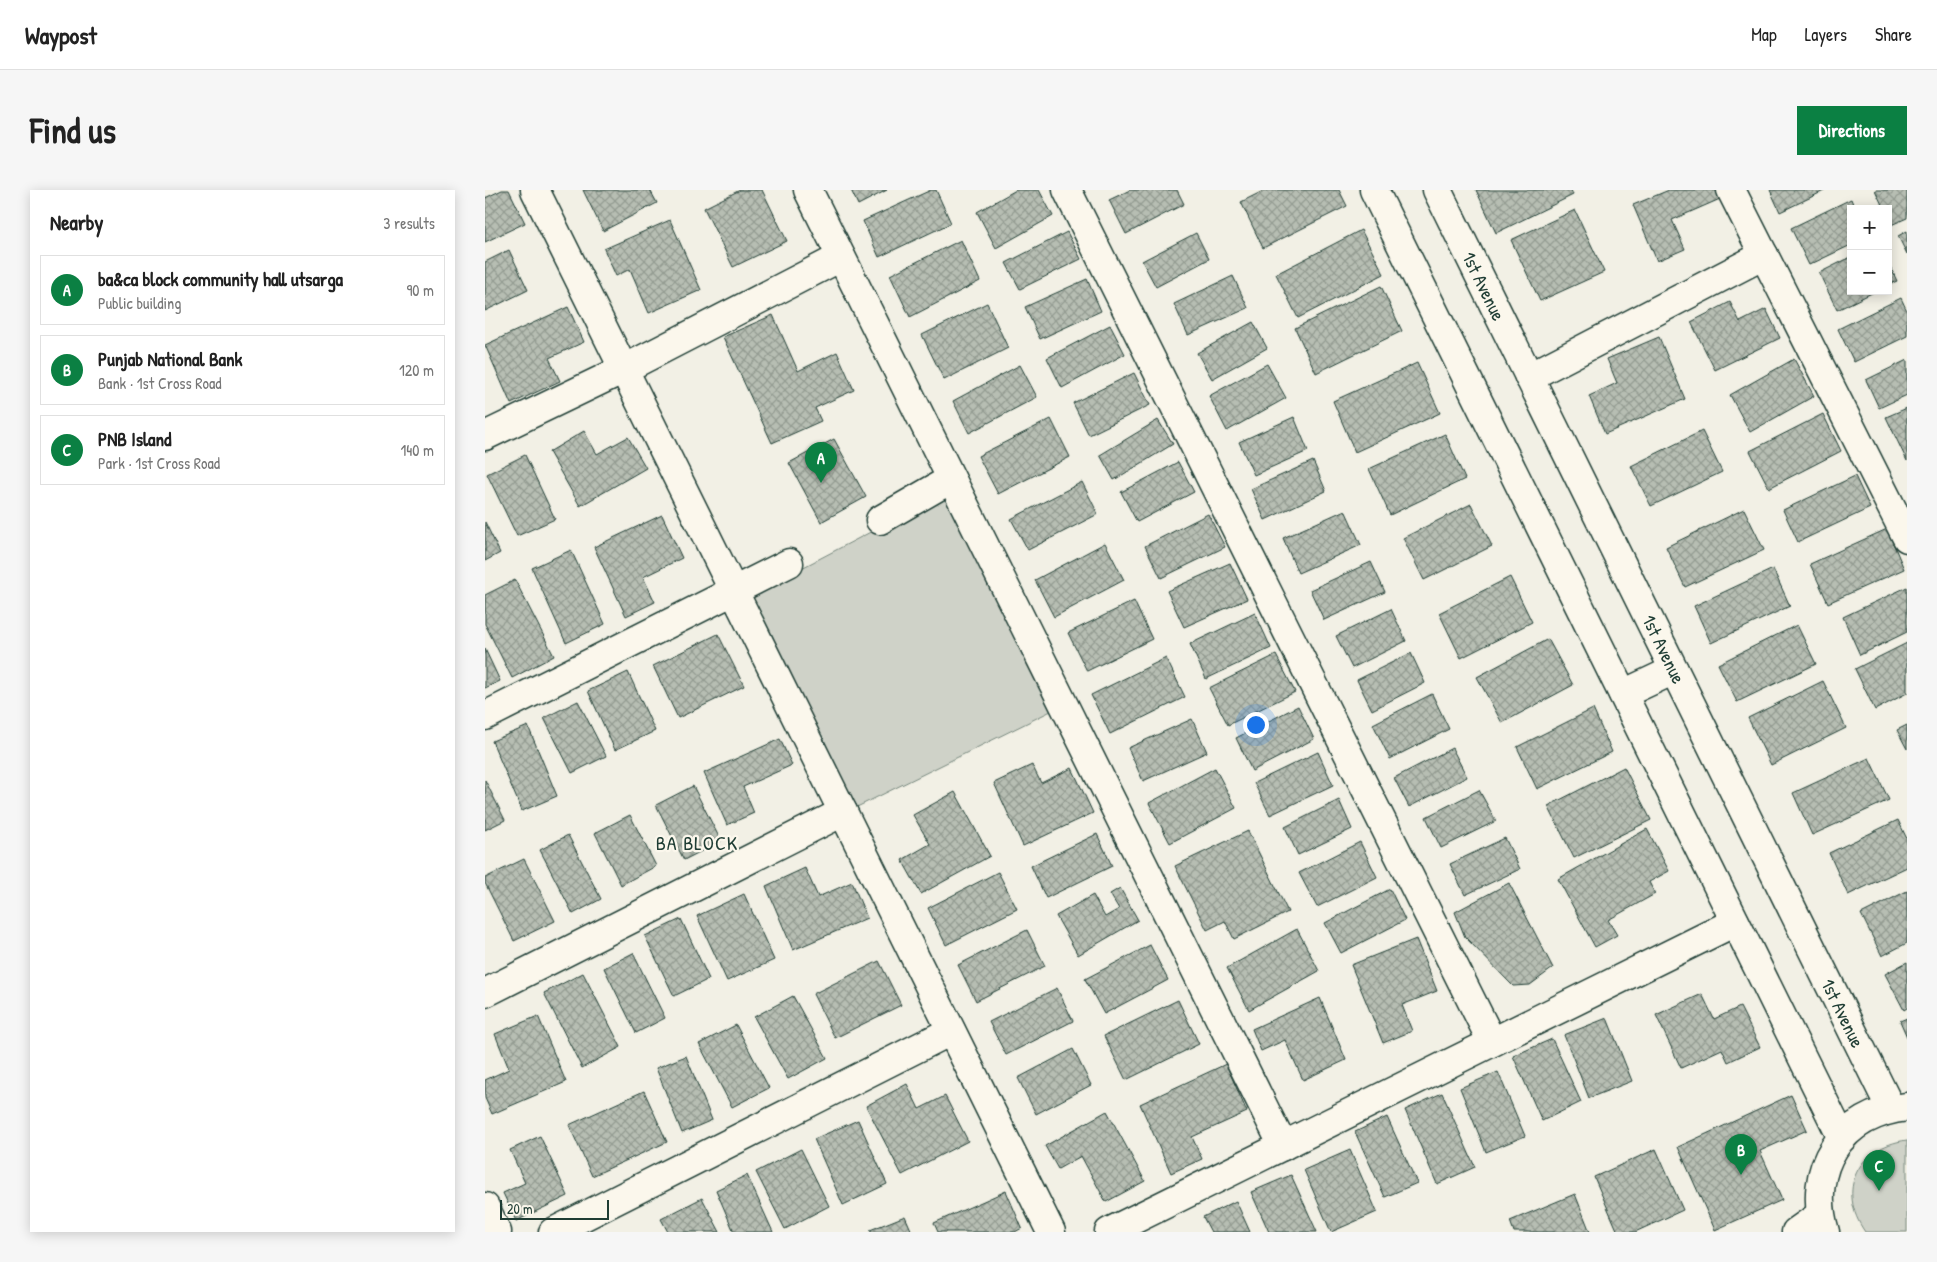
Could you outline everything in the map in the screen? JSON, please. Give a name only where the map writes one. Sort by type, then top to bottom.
[{"type":"street","points":[[535,190],[1051,1232]]},
{"type":"street","points":[[809,190],[1283,1146]]},
{"type":"street","points":[[1067,190],[1492,1042]]},
{"type":"street","points":[[1374,190],[1841,1138]]},
{"type":"street","name":"1st Avenue","points":[[1437,190],[1674,670],[1899,1108]]},
{"type":"street","points":[[1731,190],[1907,538]]},
{"type":"street","points":[[1529,376],[1764,255]]},
{"type":"street","points":[[485,436],[624,369],[841,256]]},
{"type":"street","points":[[880,520],[951,479]]},
{"type":"street","points":[[485,716],[789,563]]},
{"type":"street","points":[[1623,694],[1674,670]]},
{"type":"street","points":[[485,993],[843,812]]},
{"type":"street","points":[[1109,1232],[1735,922]]},
{"type":"street","points":[[553,1232],[951,1031]]},
{"type":"street","points":[[1796,1232],[1823,1224],[1819,1194],[1822,1174],[1829,1155],[1841,1138],[1863,1120],[1899,1108]]},
{"type":"street","points":[[485,1207],[497,1232]]},
{"type":"shaded area","points":[[949,491],[1055,709],[855,808],[750,595]]},
{"type":"shaded area","points":[[1907,1140],[1907,1232],[1865,1232],[1856,1216],[1852,1201],[1852,1186],[1856,1173],[1864,1161],[1875,1151],[1890,1144]]},
{"type":"building","points":[[502,190],[509,190],[525,223],[485,242],[485,198]]},
{"type":"building","points":[[583,190],[650,190],[657,203],[603,231]]},
{"type":"building","points":[[740,190],[762,190],[787,241],[733,267],[704,208]]},
{"type":"building","points":[[851,190],[887,190],[858,205]]},
{"type":"building","points":[[931,190],[936,190],[951,223],[879,257],[863,221]]},
{"type":"building","points":[[1016,190],[1039,190],[1053,216],[996,248],[977,212]]},
{"type":"building","points":[[1130,190],[1177,190],[1184,204],[1126,234],[1109,200]]},
{"type":"building","points":[[1265,190],[1339,190],[1347,206],[1263,248],[1241,202]]},
{"type":"building","points":[[1476,190],[1571,190],[1573,195],[1496,233]]},
{"type":"building","points":[[1669,190],[1716,190],[1720,199],[1672,220],[1685,249],[1657,261],[1633,205]]},
{"type":"building","points":[[1770,190],[1826,190],[1780,212]]},
{"type":"building","points":[[1875,190],[1907,190],[1907,218],[1892,225],[1892,205],[1882,205]]},
{"type":"building","points":[[1851,199],[1853,205],[1847,205],[1847,247],[1809,265],[1791,228]]},
{"type":"building","points":[[1575,210],[1604,272],[1540,301],[1511,240]]},
{"type":"building","points":[[670,220],[701,290],[649,313],[630,269],[616,276],[604,249]]},
{"type":"building","points":[[1361,230],[1384,274],[1298,318],[1276,274]]},
{"type":"building","points":[[1907,231],[1907,254],[1898,236]]},
{"type":"building","points":[[1067,232],[1081,259],[1020,289],[1006,263]]},
{"type":"building","points":[[1196,233],[1209,259],[1156,287],[1142,261]]},
{"type":"building","points":[[961,240],[980,281],[910,317],[890,275]]},
{"type":"building","points":[[509,250],[528,290],[485,311],[485,262]]},
{"type":"building","points":[[1847,259],[1847,295],[1868,295],[1837,310],[1819,273]]},
{"type":"building","points":[[1892,270],[1897,281],[1892,283]]},
{"type":"building","points":[[1233,276],[1248,308],[1188,335],[1174,304]]},
{"type":"building","points":[[1087,279],[1101,311],[1040,339],[1025,307]]},
{"type":"building","points":[[1381,286],[1402,331],[1316,373],[1295,328]]},
{"type":"building","points":[[1901,298],[1907,311],[1907,336],[1854,362],[1838,329]]},
{"type":"building","points":[[1730,302],[1740,322],[1766,309],[1780,338],[1715,370],[1691,322]]},
{"type":"building","points":[[987,303],[1008,348],[944,380],[922,335]]},
{"type":"building","points":[[568,307],[584,342],[549,358],[560,381],[511,404],[485,345]]},
{"type":"building","points":[[773,315],[798,371],[837,352],[854,390],[815,408],[821,421],[772,443],[723,337]]},
{"type":"building","points":[[1253,322],[1267,348],[1212,379],[1197,353]]},
{"type":"building","points":[[1110,325],[1125,354],[1062,388],[1047,358]]},
{"type":"building","points":[[1659,337],[1685,399],[1605,434],[1589,396],[1617,383],[1607,359]]},
{"type":"building","points":[[1794,359],[1814,396],[1750,432],[1730,395]]},
{"type":"building","points":[[1907,360],[1907,395],[1879,408],[1866,380]]},
{"type":"building","points":[[1417,363],[1440,413],[1355,452],[1333,401]]},
{"type":"building","points":[[1267,364],[1286,398],[1227,431],[1209,396]]},
{"type":"building","points":[[1020,365],[1037,397],[969,433],[953,401]]},
{"type":"building","points":[[1134,373],[1150,405],[1089,435],[1073,403]]},
{"type":"building","points":[[1907,408],[1907,461],[1886,417]]},
{"type":"building","points":[[1823,414],[1841,451],[1769,488],[1750,451]]},
{"type":"building","points":[[1294,417],[1308,451],[1254,475],[1239,442]]},
{"type":"building","points":[[1051,419],[1070,457],[998,494],[978,456]]},
{"type":"building","points":[[1158,420],[1173,444],[1114,480],[1100,455]]},
{"type":"building","points":[[584,431],[597,454],[628,437],[646,468],[580,506],[549,452]]},
{"type":"building","points":[[1702,431],[1722,472],[1651,506],[1631,466]]},
{"type":"building","points":[[1445,434],[1465,479],[1390,515],[1369,469]]},
{"type":"building","points":[[834,439],[866,497],[821,522],[789,463]]},
{"type":"building","points":[[525,455],[555,519],[517,536],[487,474]]},
{"type":"building","points":[[1313,461],[1326,491],[1265,520],[1251,489]]},
{"type":"building","points":[[1178,462],[1194,492],[1137,522],[1121,492]]},
{"type":"building","points":[[1855,476],[1870,508],[1798,542],[1783,510]]},
{"type":"building","points":[[1082,482],[1098,514],[1028,550],[1011,519]]},
{"type":"building","points":[[1471,504],[1492,546],[1424,580],[1403,538]]},
{"type":"building","points":[[1744,509],[1764,550],[1685,587],[1666,547]]},
{"type":"building","points":[[1345,510],[1361,545],[1298,573],[1283,538]]},
{"type":"building","points":[[1208,514],[1225,547],[1161,578],[1145,546]]},
{"type":"building","points":[[662,515],[682,558],[643,577],[655,602],[626,616],[594,547]]},
{"type":"building","points":[[485,522],[500,553],[485,561]]},
{"type":"building","points":[[1887,529],[1904,569],[1828,603],[1810,564]]},
{"type":"building","points":[[1105,543],[1124,580],[1054,617],[1035,580]]},
{"type":"building","points":[[571,550],[605,624],[566,643],[532,568]]},
{"type":"building","points":[[1371,562],[1385,592],[1324,620],[1310,590]]},
{"type":"building","points":[[1230,563],[1247,599],[1184,627],[1167,591]]},
{"type":"building","points":[[1773,569],[1790,606],[1711,643],[1694,606]]},
{"type":"building","points":[[1510,577],[1532,622],[1461,658],[1439,613]]},
{"type":"building","points":[[515,580],[554,656],[512,678],[485,624],[485,595]]},
{"type":"building","points":[[1907,587],[1907,632],[1860,655],[1843,617]]},
{"type":"building","points":[[1134,601],[1152,639],[1087,671],[1068,633]]},
{"type":"building","points":[[1391,609],[1406,641],[1352,668],[1336,636]]},
{"type":"building","points":[[1255,613],[1271,648],[1206,679],[1190,644]]},
{"type":"building","points":[[1797,625],[1816,664],[1737,702],[1718,664]]},
{"type":"building","points":[[718,634],[744,686],[678,718],[653,666]]},
{"type":"building","points":[[1548,639],[1573,685],[1502,723],[1477,677]]},
{"type":"building","points":[[1907,643],[1907,693],[1875,710],[1855,669]]},
{"type":"building","points":[[485,649],[500,681],[485,688]]},
{"type":"building","points":[[1411,653],[1425,683],[1372,710],[1357,680]]},
{"type":"building","points":[[1276,655],[1295,692],[1228,725],[1209,688]]},
{"type":"building","points":[[1166,658],[1185,697],[1110,734],[1091,695]]},
{"type":"building","points":[[628,672],[655,731],[615,750],[588,691]]},
{"type":"building","points":[[1823,681],[1846,728],[1771,765],[1748,718]]},
{"type":"building","points":[[1432,694],[1449,729],[1390,759],[1373,724]]},
{"type":"building","points":[[578,701],[606,756],[572,773],[544,718]]},
{"type":"building","points":[[1298,706],[1314,739],[1252,771],[1236,738]]},
{"type":"building","points":[[1593,709],[1612,752],[1537,789],[1517,747]]},
{"type":"building","points":[[1192,719],[1207,752],[1143,781],[1128,748]]},
{"type":"building","points":[[1907,725],[1907,749],[1897,730]]},
{"type":"building","points":[[528,726],[557,796],[522,811],[492,741]]},
{"type":"building","points":[[780,739],[792,765],[743,787],[754,813],[727,825],[704,773]]},
{"type":"building","points":[[1452,748],[1467,777],[1409,807],[1394,778]]},
{"type":"building","points":[[1318,752],[1333,785],[1270,815],[1254,783]]},
{"type":"building","points":[[1869,758],[1889,800],[1812,835],[1793,793]]},
{"type":"building","points":[[1032,765],[1041,783],[1072,768],[1093,813],[1023,846],[994,783]]},
{"type":"building","points":[[1624,767],[1651,820],[1574,858],[1548,806]]},
{"type":"building","points":[[1215,768],[1236,808],[1170,843],[1149,803]]},
{"type":"building","points":[[485,780],[505,820],[485,830]]},
{"type":"building","points":[[693,786],[721,841],[684,860],[656,805]]},
{"type":"building","points":[[1479,790],[1496,821],[1441,848],[1426,817]]},
{"type":"building","points":[[955,792],[990,856],[921,894],[902,860],[930,844],[913,815]]},
{"type":"building","points":[[1339,800],[1352,829],[1298,855],[1285,827]]},
{"type":"building","points":[[630,815],[656,866],[621,885],[595,833]]},
{"type":"building","points":[[1898,820],[1907,839],[1907,867],[1848,895],[1829,853]]},
{"type":"building","points":[[1647,829],[1669,871],[1649,882],[1655,894],[1608,920],[1617,935],[1595,947],[1558,879]]},
{"type":"building","points":[[1248,831],[1288,912],[1234,939],[1225,921],[1207,930],[1175,866]]},
{"type":"building","points":[[1097,834],[1112,866],[1046,898],[1031,866]]},
{"type":"building","points":[[568,835],[601,899],[573,914],[540,850]]},
{"type":"building","points":[[1505,838],[1520,869],[1465,895],[1450,864]]},
{"type":"building","points":[[1360,842],[1377,877],[1317,907],[1299,873]]},
{"type":"building","points":[[524,859],[555,921],[514,941],[485,883],[485,878]]},
{"type":"building","points":[[805,868],[818,897],[852,882],[867,918],[793,950],[766,886]]},
{"type":"building","points":[[998,872],[1017,909],[946,945],[928,908]]},
{"type":"building","points":[[1509,883],[1553,968],[1530,985],[1513,986],[1465,937],[1455,912]]},
{"type":"building","points":[[1120,888],[1138,920],[1078,955],[1056,916],[1093,895],[1105,917],[1119,909],[1110,894]]},
{"type":"building","points":[[1390,889],[1405,920],[1341,953],[1325,923]]},
{"type":"building","points":[[1907,891],[1907,943],[1882,956],[1861,914]]},
{"type":"building","points":[[744,894],[774,960],[727,981],[697,916]]},
{"type":"building","points":[[681,919],[709,979],[674,996],[645,936]]},
{"type":"building","points":[[1297,929],[1319,971],[1249,1010],[1227,968]]},
{"type":"building","points":[[1027,930],[1045,966],[976,1001],[958,965]]},
{"type":"building","points":[[1416,939],[1437,991],[1402,1005],[1412,1031],[1383,1043],[1351,965]]},
{"type":"building","points":[[1150,945],[1168,980],[1104,1014],[1085,979]]},
{"type":"building","points":[[633,953],[665,1018],[636,1033],[604,968]]},
{"type":"building","points":[[879,961],[901,1005],[835,1038],[813,994]]},
{"type":"building","points":[[1907,962],[1907,1008],[1904,1010],[1885,974]]},
{"type":"building","points":[[583,973],[621,1047],[582,1068],[544,993]]},
{"type":"building","points":[[1057,988],[1073,1021],[1006,1055],[989,1022]]},
{"type":"building","points":[[1702,994],[1714,1019],[1740,1007],[1760,1047],[1728,1062],[1722,1049],[1681,1068],[1656,1015]]},
{"type":"building","points":[[793,996],[827,1058],[788,1079],[754,1017]]},
{"type":"building","points":[[1320,998],[1346,1060],[1303,1080],[1285,1040],[1261,1051],[1252,1029]]},
{"type":"building","points":[[1178,1000],[1199,1044],[1126,1080],[1104,1036]]},
{"type":"building","points":[[538,1016],[566,1082],[492,1114],[485,1098],[485,1080],[509,1069],[495,1034]]},
{"type":"building","points":[[1607,1018],[1632,1081],[1589,1098],[1564,1035]]},
{"type":"building","points":[[1907,1018],[1907,1037],[1900,1021]]},
{"type":"building","points":[[736,1025],[769,1088],[732,1107],[699,1044]]},
{"type":"building","points":[[1552,1039],[1581,1102],[1542,1121],[1513,1056]]},
{"type":"building","points":[[1073,1049],[1091,1085],[1036,1114],[1018,1078]]},
{"type":"building","points":[[686,1056],[712,1120],[682,1133],[656,1068]]},
{"type":"building","points":[[1226,1064],[1247,1112],[1192,1137],[1202,1159],[1171,1173],[1140,1104]]},
{"type":"building","points":[[1498,1072],[1525,1136],[1486,1152],[1460,1088]]},
{"type":"building","points":[[907,1084],[919,1109],[945,1096],[968,1141],[902,1175],[866,1106]]},
{"type":"building","points":[[644,1091],[667,1142],[592,1176],[569,1125]]},
{"type":"building","points":[[1442,1093],[1475,1167],[1437,1184],[1405,1110]]},
{"type":"building","points":[[1791,1095],[1807,1130],[1760,1151],[1782,1200],[1715,1230],[1678,1147]]},
{"type":"building","points":[[1107,1111],[1145,1181],[1106,1202],[1081,1156],[1058,1169],[1045,1146]]},
{"type":"building","points":[[1387,1117],[1417,1183],[1385,1197],[1355,1132]]},
{"type":"building","points":[[858,1120],[887,1184],[843,1205],[814,1139]]},
{"type":"building","points":[[540,1136],[568,1196],[516,1221],[503,1193],[525,1183],[510,1150]]},
{"type":"building","points":[[801,1149],[829,1206],[785,1229],[756,1172]]},
{"type":"building","points":[[1656,1149],[1683,1210],[1635,1232],[1618,1232],[1594,1177]]},
{"type":"building","points":[[1350,1150],[1377,1212],[1331,1232],[1304,1170]]},
{"type":"building","points":[[747,1175],[773,1232],[734,1232],[716,1190]]},
{"type":"building","points":[[1291,1175],[1317,1232],[1269,1232],[1251,1192]]},
{"type":"building","points":[[1006,1191],[1022,1228],[1015,1232],[938,1232],[934,1223]]},
{"type":"building","points":[[1575,1194],[1590,1232],[1514,1232],[1510,1221]]},
{"type":"building","points":[[702,1198],[720,1232],[668,1232],[661,1219]]},
{"type":"building","points":[[1236,1201],[1250,1232],[1211,1232],[1203,1217]]},
{"type":"building","points":[[905,1216],[912,1232],[871,1232],[870,1230]]},
{"type":"place","name":"ba&ca block community hall utsarga","points":[[821,483]]},
{"type":"place","name":"Punjab National Bank","points":[[1741,1175]]},
{"type":"place","name":"PNB Island","points":[[1879,1191]]},
{"type":"district","name":"BA BLOCK","points":[[697,843]]}]
